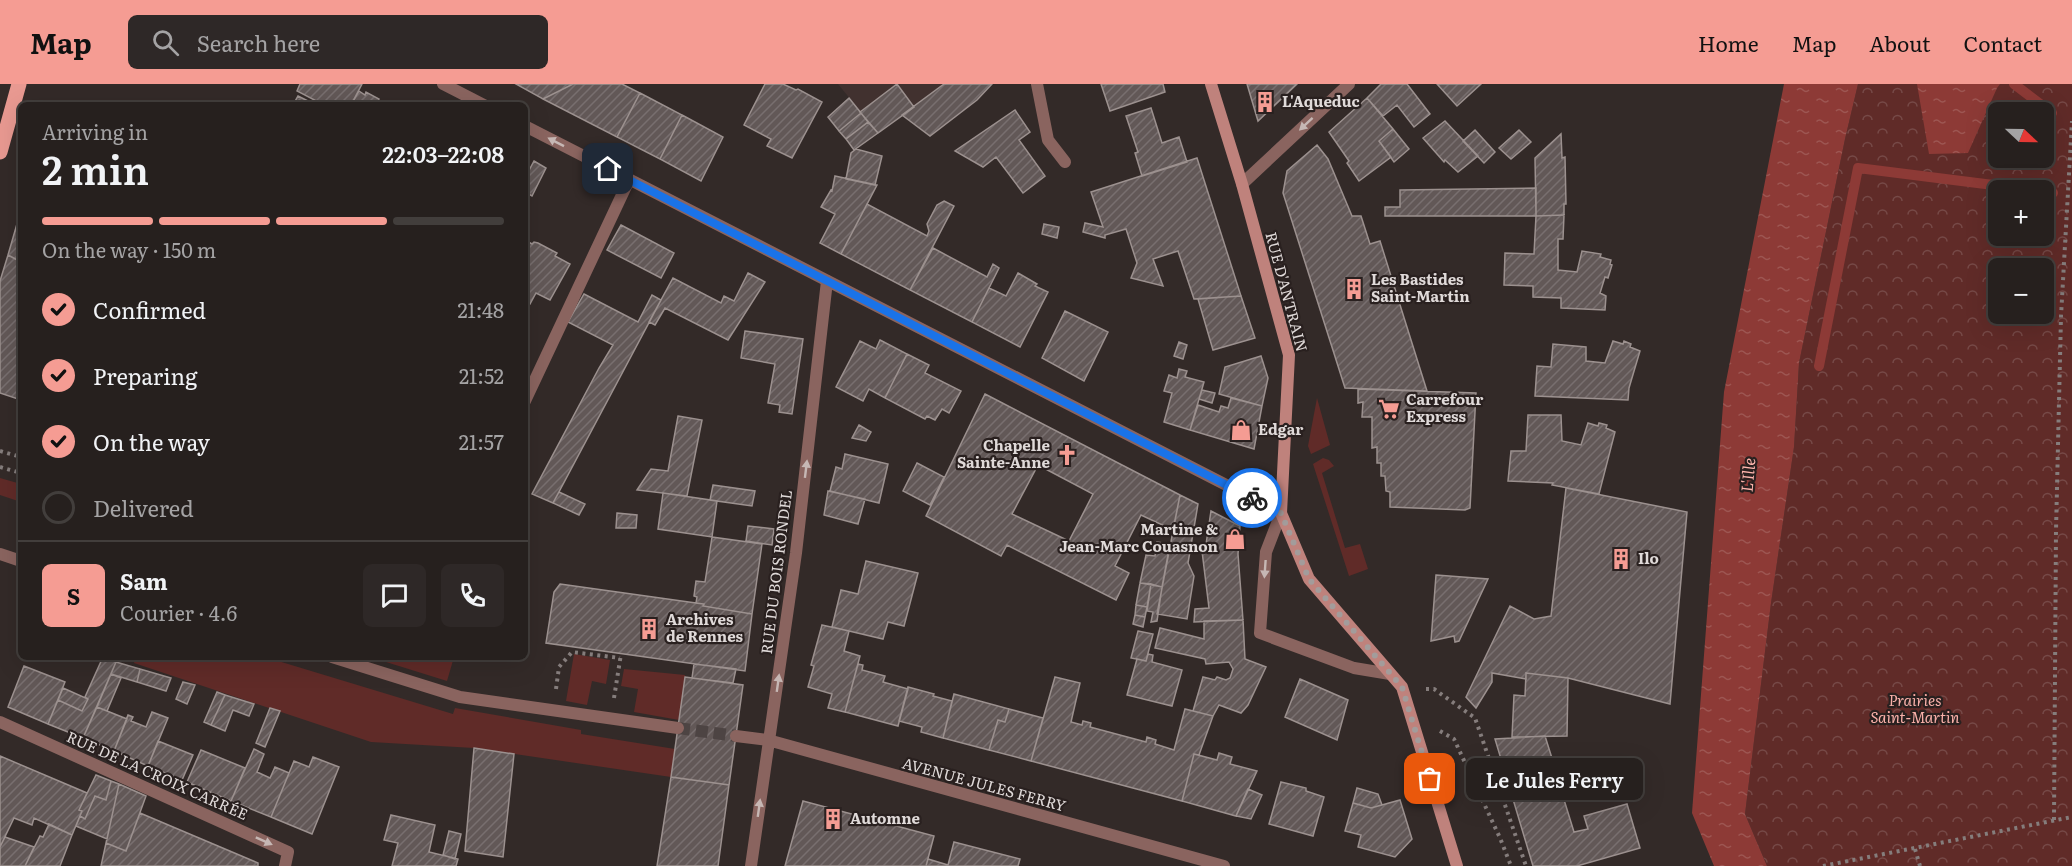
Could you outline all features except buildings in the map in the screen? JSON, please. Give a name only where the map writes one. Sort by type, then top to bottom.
[{"type":"main road","points":[[0,152],[19,84]]},
{"type":"main road","name":"RUE D'ANTRAIN","points":[[1211,84],[1242,184],[1289,355],[1281,513],[1309,579],[1402,687],[1457,866]]},
{"type":"street","points":[[443,84],[478,102]]},
{"type":"street","points":[[1037,84],[1048,140],[1065,162]]},
{"type":"street","points":[[1242,184],[1349,84]]},
{"type":"street","points":[[528,128],[1281,513]]},
{"type":"street","points":[[528,395],[629,180]]},
{"type":"street","name":"RUE DU BOIS RONDEL","points":[[751,866],[796,553],[827,281]]},
{"type":"street","name":"RUE D'ANTRAIN","points":[[1281,513],[1266,552],[1260,633],[1354,668],[1390,674]]},
{"type":"street","points":[[0,554],[18,560]]},
{"type":"street","points":[[342,660],[460,697],[678,728]]},
{"type":"street","name":"RUE DE LA CROIX CARRÉE","points":[[0,722],[288,852],[285,866]]},
{"type":"street","name":"AVENUE JULES FERRY","points":[[736,736],[768,741],[1224,866]]},
{"type":"path","points":[[2054,820],[2056,541],[2061,316],[2072,121]]},
{"type":"path","points":[[0,451],[18,456]]},
{"type":"path","points":[[0,467],[18,472]]},
{"type":"path","points":[[552,711],[559,667],[572,652],[621,656],[619,668]]},
{"type":"path","points":[[1402,687],[1434,689],[1474,718],[1526,866]]},
{"type":"path","points":[[1410,714],[1454,739],[1511,866]]},
{"type":"path","points":[[1823,866],[2072,817]]},
{"type":"path","points":[[1915,849],[1920,866]]},
{"type":"shaded area","points":[[838,84],[944,84],[878,133]]},
{"type":"green space","name":"Prairies Saint-Martin","points":[[1858,84],[2072,84],[2072,866],[1767,866],[1745,814],[1771,603],[1794,447],[1799,363]]},
{"type":"green space","points":[[1317,398],[1330,445],[1311,454],[1308,446]]},
{"type":"green space","points":[[1323,458],[1329,460],[1334,466],[1322,473],[1345,548],[1360,544],[1368,569],[1349,576],[1313,464]]},
{"type":"green space","points":[[0,478],[18,483],[18,501],[0,495]]},
{"type":"green space","points":[[574,654],[610,660],[606,684],[592,681],[587,705],[566,701]]},
{"type":"green space","points":[[135,660],[275,660],[453,714],[455,708],[581,730],[581,734],[675,749],[671,777],[474,748],[371,742],[134,663]]},
{"type":"green space","points":[[380,660],[453,660],[447,681]]},
{"type":"green space","points":[[624,669],[685,675],[679,720],[634,712],[638,689],[621,686]]},
{"type":"water","name":"L'Ille","points":[[1784,84],[1858,84],[1799,363],[1794,447],[1771,603],[1745,814],[1767,866],[1714,866],[1692,813],[1724,392]]},
{"type":"water","points":[[1917,84],[2000,84],[1991,102],[1988,102],[1988,108],[1968,153],[1929,154]]},
{"type":"waterway","points":[[2014,84],[2038,102]]},
{"type":"waterway","points":[[1819,366],[1858,168],[1988,184]]},
{"type":"tunnel","points":[[678,728],[736,736]]},
{"type":"way so far","points":[[1252,498],[1281,513],[1309,579],[1402,687],[1430,779]]},
{"type":"place","name":"L'Aqueduc","points":[[1265,102]]},
{"type":"place","name":"Les Bastides Saint-Martin","points":[[1354,289]]},
{"type":"place","name":"Carrefour Express","points":[[1389,409]]},
{"type":"place","name":"Edgar","points":[[1241,430]]},
{"type":"place","name":"Chapelle Sainte-Anne","points":[[1067,455]]},
{"type":"place","name":"Martine & Jean-Marc Couasnon","points":[[1235,539]]},
{"type":"place","name":"Ilo","points":[[1621,559]]},
{"type":"place","name":"Archives de Rennes","points":[[649,629]]},
{"type":"place","name":"Le Jules Ferry","points":[[1430,779]]},
{"type":"place","name":"Automne","points":[[833,819]]},
{"type":"route","points":[[608,169],[1252,498]]}]
